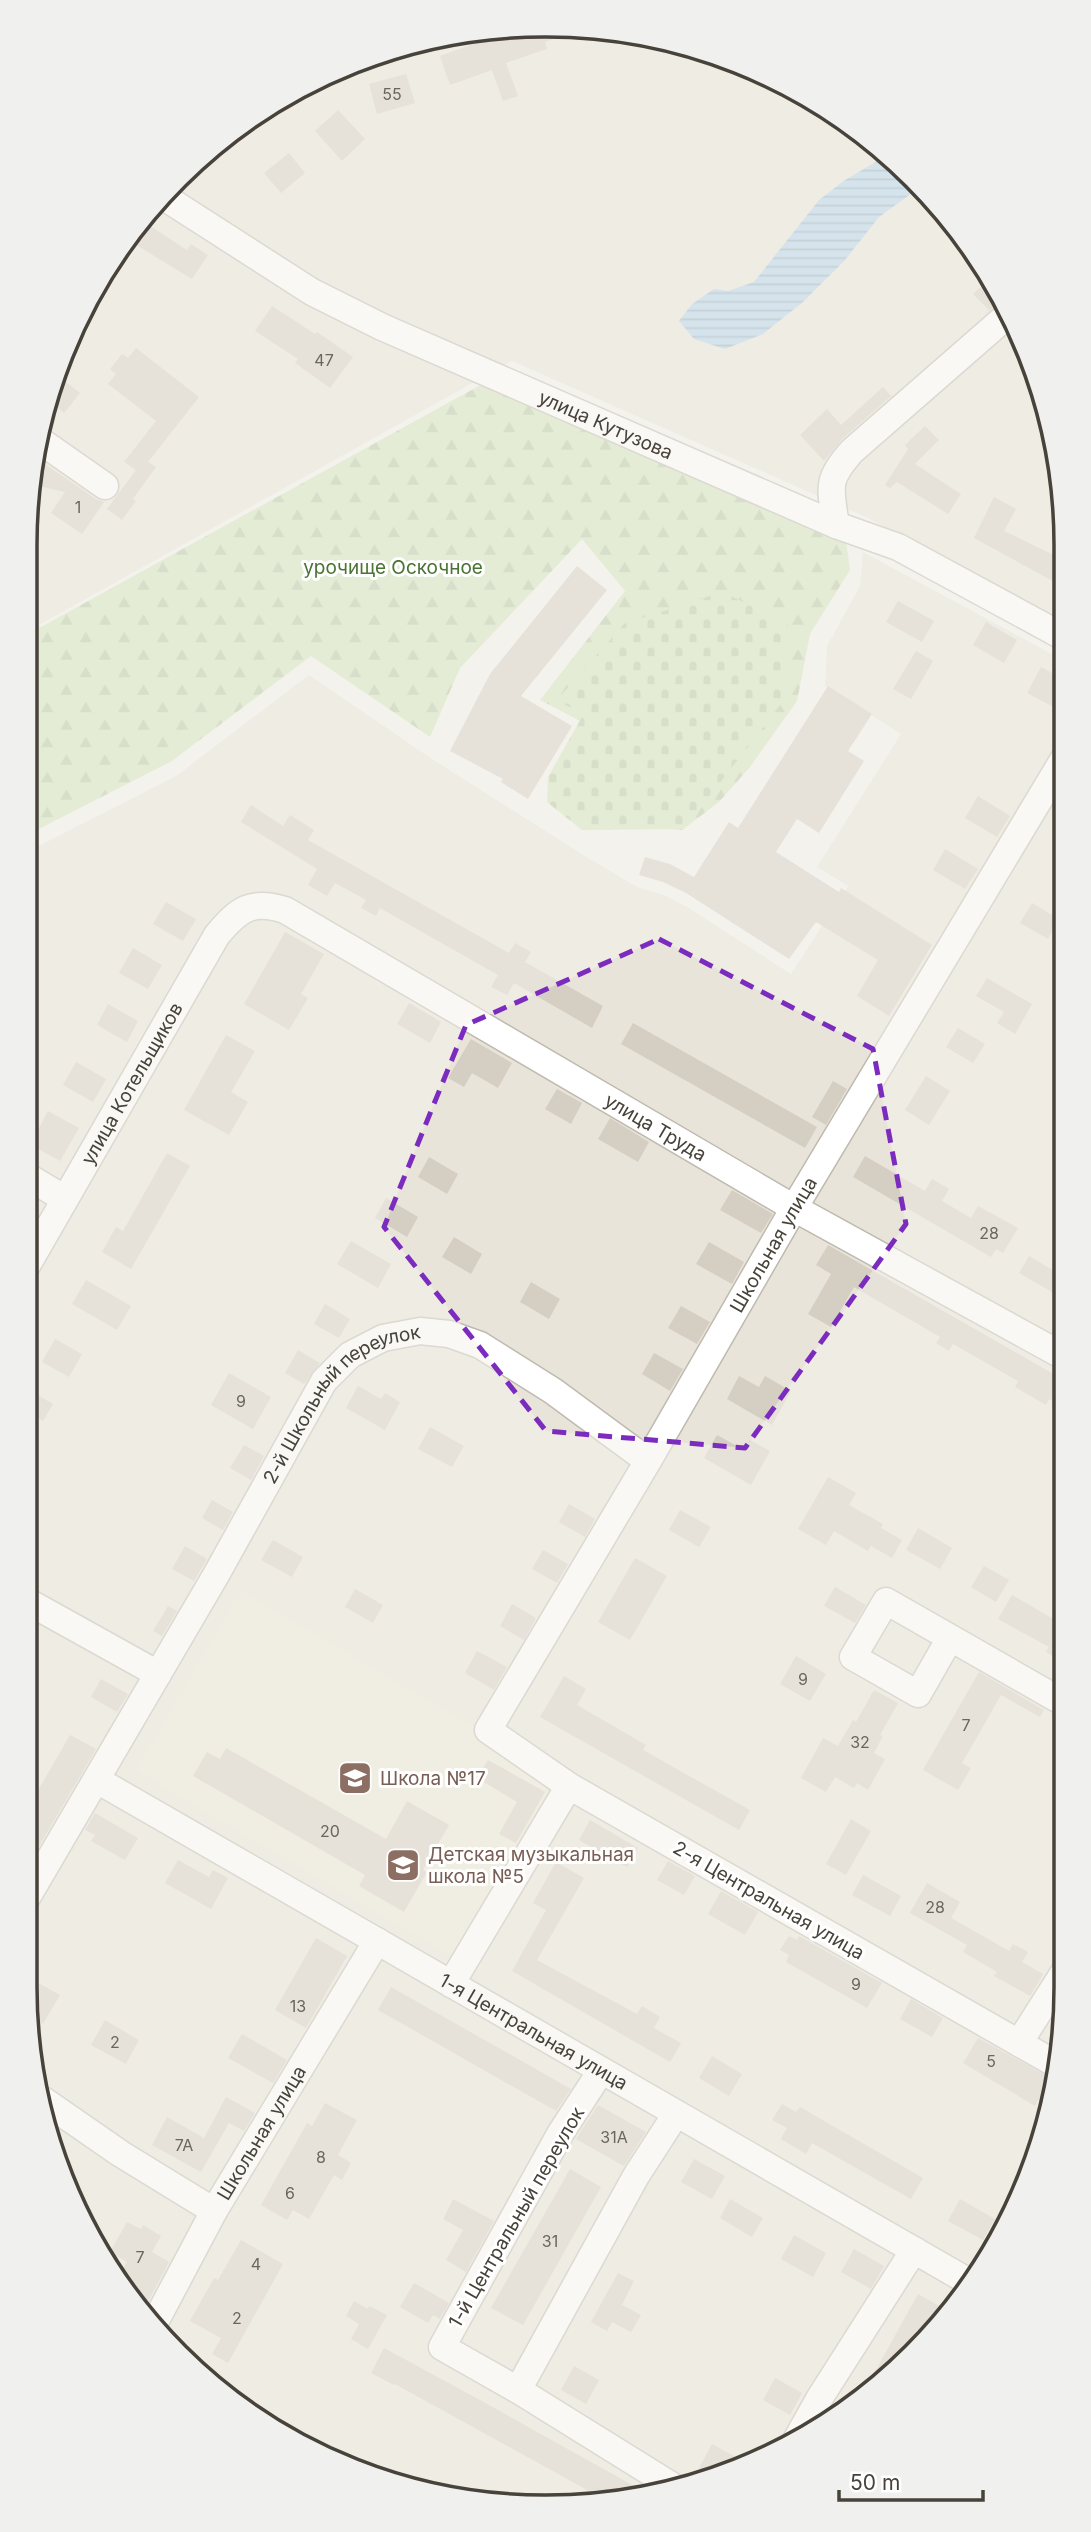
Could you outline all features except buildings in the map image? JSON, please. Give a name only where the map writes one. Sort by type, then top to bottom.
[{"type":"street","name":"улица Кутузова","points":[[171,202],[312,292],[382,327],[836,525],[898,547],[1054,632]]},
{"type":"street","points":[[836,525],[831,490],[835,470],[852,451],[1002,320]]},
{"type":"street","points":[[47,446],[105,486]]},
{"type":"street","name":"Школьная улица","points":[[488,1730],[794,1208],[1054,775]]},
{"type":"street","name":"улица Труда","points":[[248,907],[267,904],[285,910],[794,1208],[1054,1351]]},
{"type":"street","name":"улица Котельщиков","points":[[37,1247],[217,936],[233,916],[248,907]]},
{"type":"street","points":[[37,1183],[65,1199]]},
{"type":"street","name":"2-й Школьный переулок","points":[[37,1879],[97,1780],[324,1381],[350,1355],[383,1338],[420,1331],[449,1334],[480,1345],[554,1391],[648,1461]]},
{"type":"street","points":[[37,1607],[158,1674]]},
{"type":"street","points":[[950,1638],[1054,1697]]},
{"type":"street","name":"2-я Центральная улица","points":[[488,1730],[569,1786],[1049,2060]]},
{"type":"street","name":"1-я Центральная улица","points":[[97,1780],[962,2278]]},
{"type":"street","points":[[451,1984],[569,1786]]},
{"type":"street","name":"Школьная улица","points":[[158,2316],[214,2211],[377,1941]]},
{"type":"street","points":[[1019,2043],[1054,1988]]},
{"type":"street","name":"1-й Центральный переулок","points":[[601,2071],[560,2134],[442,2347],[518,2390],[664,2481]]},
{"type":"street","points":[[51,2106],[121,2154],[214,2211]]},
{"type":"street","points":[[518,2390],[636,2176],[676,2114]]},
{"type":"street","points":[[804,2424],[914,2250]]},
{"type":"highlighted area","points":[[659,939],[873,1049],[906,1224],[745,1448],[546,1431],[384,1227],[466,1025]]},
{"type":"shaded area","points":[[579,38],[612,41],[677,54],[740,75],[771,89],[828,122],[855,142],[881,163],[928,210],[969,263],[986,291],[1016,351],[1027,382],[1037,414],[1050,479],[1054,546],[1054,621],[870,519],[512,361],[39,625],[38,512],[41,479],[54,414],[75,351],[89,320],[122,263],[142,236],[163,210],[210,163],[263,122],[291,105],[351,75],[382,64],[414,54],[479,41]]},
{"type":"shaded area","points":[[863,552],[1054,655],[1054,1986],[1050,2053],[1037,2118],[1016,2181],[1002,2212],[969,2269],[949,2296],[928,2322],[881,2369],[828,2410],[800,2427],[740,2457],[709,2468],[677,2478],[612,2491],[512,2494],[479,2491],[414,2478],[351,2457],[291,2427],[236,2390],[186,2346],[142,2296],[105,2241],[75,2181],[54,2118],[41,2053],[37,1986],[37,847],[176,776],[309,675],[429,757],[585,856],[637,887],[664,895],[687,907],[791,974],[848,886],[817,867],[901,734],[825,686],[827,646],[860,586]]},
{"type":"shaded area","name":"Школа №17","points":[[241,1591],[573,1785],[468,1966],[136,1771]]},
{"type":"green space","name":"урочище Оскочное","points":[[495,377],[845,533],[850,570],[810,634],[797,701],[750,767],[719,802],[682,830],[643,827],[571,762],[580,721],[540,700],[625,591],[582,539],[460,668],[430,737],[311,656],[172,761],[37,830],[37,626],[41,627]]},
{"type":"green space","points":[[722,592],[788,623],[784,700],[684,829],[582,830],[547,802],[548,777],[583,715],[557,700],[624,624]]},
{"type":"water","points":[[878,161],[912,193],[879,217],[845,260],[803,302],[763,334],[725,349],[694,339],[679,321],[692,304],[714,289],[728,291],[754,282],[819,200],[845,180]]},
{"type":"place","name":"Школа №17","points":[[355,1778]]},
{"type":"place","name":"Детская музыкальная школа №5","points":[[403,1865]]}]
